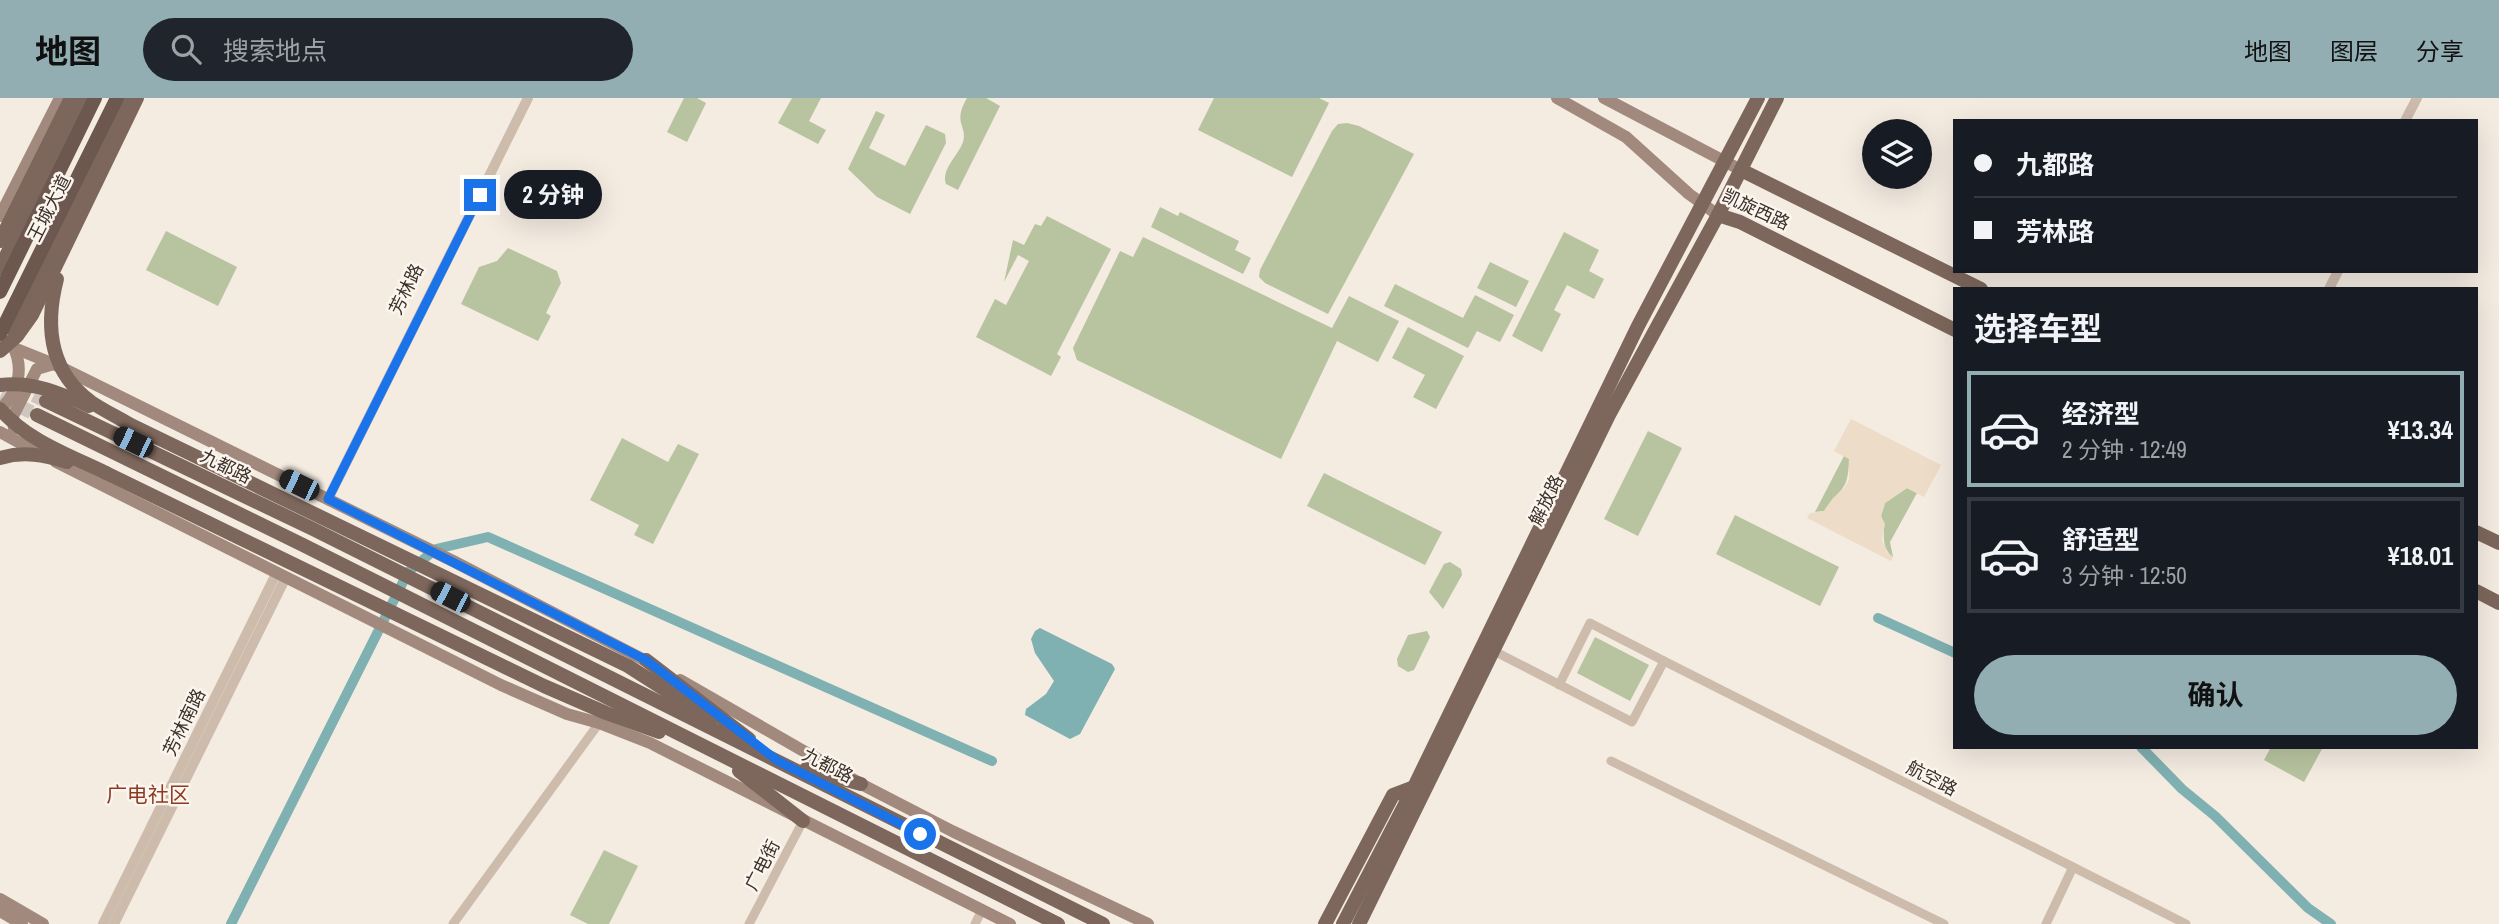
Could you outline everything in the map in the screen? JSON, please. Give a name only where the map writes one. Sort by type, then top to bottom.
[{"type":"highway","name":"王城大道","points":[[0,292],[95,98]]},
{"type":"highway","name":"王城大道","points":[[4,339],[117,98]]},
{"type":"main road","points":[[0,235],[4,219],[60,98]]},
{"type":"main road","points":[[0,241],[4,219],[71,98]]},
{"type":"main road","name":"王城大道","points":[[0,268],[84,98]]},
{"type":"main road","name":"王城大道","points":[[4,339],[127,98]]},
{"type":"main road","points":[[4,339],[87,208],[139,98]]},
{"type":"main road","points":[[4,339],[17,336],[28,322],[139,98]]},
{"type":"main road","name":"凯旋西路","points":[[1557,98],[1626,136],[1703,205],[1718,215],[1741,222],[1953,329]]},
{"type":"main road","name":"凯旋西路","points":[[1604,98],[1726,163],[1977,287]]},
{"type":"main road","name":"解放路","points":[[1343,924],[1414,787],[1608,385],[1758,98]]},
{"type":"main road","name":"解放路","points":[[1359,924],[1609,415],[1718,215],[1777,98]]},
{"type":"main road","points":[[47,256],[87,208]]},
{"type":"main road","points":[[67,243],[50,307],[50,331],[54,349],[67,376],[77,389],[90,401],[129,424]]},
{"type":"main road","points":[[4,339],[18,362],[18,381],[9,399],[0,409],[34,438],[544,686],[650,743],[1010,924]]},
{"type":"main road","name":"九都路","points":[[4,339],[646,660],[861,784],[952,831],[1148,924]]},
{"type":"main road","points":[[15,442],[13,416],[37,369],[54,364]]},
{"type":"main road","points":[[0,384],[17,383],[46,388],[129,424],[628,666],[778,761],[861,784]]},
{"type":"main road","name":"九都路","points":[[46,401],[388,566],[1103,924]]},
{"type":"main road","points":[[37,415],[1058,924]]},
{"type":"main road","points":[[0,432],[15,442],[500,685],[567,714],[603,718],[714,752],[803,821]]},
{"type":"main road","points":[[0,458],[14,454],[34,454],[106,473]]},
{"type":"main road","points":[[2478,533],[2499,543]]},
{"type":"main road","points":[[2478,592],[2499,603]]},
{"type":"main road","points":[[646,660],[778,761]]},
{"type":"main road","points":[[1325,924],[1393,795],[1414,787]]},
{"type":"main road","points":[[0,899],[43,924]]},
{"type":"main road","points":[[0,911],[22,924]]},
{"type":"street","name":"芳林路","points":[[325,498],[521,98]]},
{"type":"street","name":"芳林路","points":[[325,498],[528,98]]},
{"type":"street","points":[[2406,119],[2417,98]]},
{"type":"street","points":[[2414,119],[2424,98]]},
{"type":"street","name":"芳林南路","points":[[103,924],[282,574]]},
{"type":"street","name":"芳林南路","points":[[114,924],[282,574]]},
{"type":"street","name":"航空路","points":[[1559,685],[1590,623],[2186,924]]},
{"type":"street","points":[[1494,651],[1632,722],[1664,661]]},
{"type":"street","points":[[453,924],[603,718]]},
{"type":"street","points":[[1611,761],[1944,924]]},
{"type":"street","name":"广电街","points":[[749,924],[803,821]]},
{"type":"street","points":[[2046,924],[2073,867]]},
{"type":"street","points":[[975,924],[982,910]]},
{"type":"green space","points":[[684,98],[697,98],[706,103],[687,142],[667,132]]},
{"type":"green space","points":[[792,98],[821,98],[809,121],[826,130],[818,144],[778,123]]},
{"type":"green space","points":[[967,98],[986,98],[1000,106],[958,190],[946,184],[945,178],[963,142],[964,132],[960,119]]},
{"type":"green space","points":[[1214,98],[1319,98],[1329,103],[1292,177],[1198,130]]},
{"type":"green space","points":[[876,111],[885,115],[869,148],[905,166],[926,125],[945,134],[946,143],[910,214],[877,197],[848,169]]},
{"type":"green space","points":[[1338,124],[1359,126],[1414,154],[1328,314],[1265,283],[1259,277],[1260,270],[1332,131]]},
{"type":"green space","points":[[1160,207],[1178,216],[1180,212],[1239,241],[1235,250],[1251,258],[1243,274],[1151,227]]},
{"type":"green space","points":[[1047,216],[1111,249],[1057,354],[1061,357],[1051,376],[976,337],[995,299],[1006,305],[1029,261],[1018,255],[1004,282],[1013,240],[1024,245],[1035,224],[1041,226]]},
{"type":"green space","points":[[166,231],[237,267],[218,306],[146,270]]},
{"type":"green space","points":[[1564,232],[1599,250],[1589,271],[1604,279],[1594,299],[1567,285],[1554,310],[1561,314],[1542,352],[1512,336]]},
{"type":"green space","points":[[1143,237],[1332,328],[1349,296],[1399,321],[1378,362],[1337,341],[1281,459],[1077,360],[1073,348],[1120,251],[1133,257]]},
{"type":"green space","points":[[508,248],[557,271],[561,283],[546,313],[551,316],[538,341],[461,304],[479,267],[497,261]]},
{"type":"green space","points":[[1490,262],[1529,281],[1516,307],[1477,288]]},
{"type":"green space","points":[[1395,284],[1463,318],[1475,295],[1514,315],[1500,342],[1477,331],[1468,348],[1384,306]]},
{"type":"green space","points":[[1408,327],[1464,356],[1436,409],[1413,397],[1425,375],[1392,358]]},
{"type":"green space","points":[[1648,431],[1682,448],[1638,536],[1604,519]]},
{"type":"green space","points":[[622,438],[668,462],[678,444],[699,454],[653,544],[634,535],[639,525],[590,500]]},
{"type":"green space","points":[[1844,456],[1849,459],[1845,484],[1824,511],[1815,512]]},
{"type":"green space","points":[[1324,473],[1442,532],[1425,565],[1307,506]]},
{"type":"green space","points":[[1907,488],[1917,493],[1890,542],[1893,557],[1884,543],[1881,516],[1885,503]]},
{"type":"green space","points":[[1735,515],[1839,567],[1820,606],[1716,554]]},
{"type":"green space","points":[[1450,562],[1461,569],[1462,575],[1443,609],[1429,592],[1444,564]]},
{"type":"green space","points":[[1427,631],[1430,637],[1414,670],[1408,672],[1398,666],[1397,659],[1408,635]]},
{"type":"green space","points":[[1595,637],[1649,665],[1630,701],[1577,673]]},
{"type":"green space","points":[[2270,749],[2322,749],[2304,782],[2264,760]]},
{"type":"green space","points":[[604,850],[638,866],[609,924],[588,924],[570,915]]},
{"type":"shaded area","points":[[1851,419],[1941,465],[1924,497],[1907,488],[1885,503],[1881,516],[1885,524],[1882,540],[1887,552],[1893,557],[1891,561],[1807,518],[1810,513],[1824,511],[1849,480],[1849,459],[1834,451]]},
{"type":"water","points":[[1040,628],[1112,664],[1115,669],[1080,734],[1070,739],[1025,715],[1026,709],[1046,694],[1054,681],[1035,653],[1031,639]]},
{"type":"waterway","points":[[231,924],[408,572],[436,549],[488,537],[992,761]]},
{"type":"waterway","points":[[1878,618],[1953,652]]},
{"type":"waterway","points":[[2143,749],[2308,908],[2331,924]]},
{"type":"tunnel","points":[[15,386],[46,401]]},
{"type":"tunnel","points":[[0,397],[37,415]]},
{"type":"district","name":"广电社区","points":[[148,794]]},
{"type":"route","points":[[480,195],[328,499],[646,660],[778,761],[920,834]]}]
